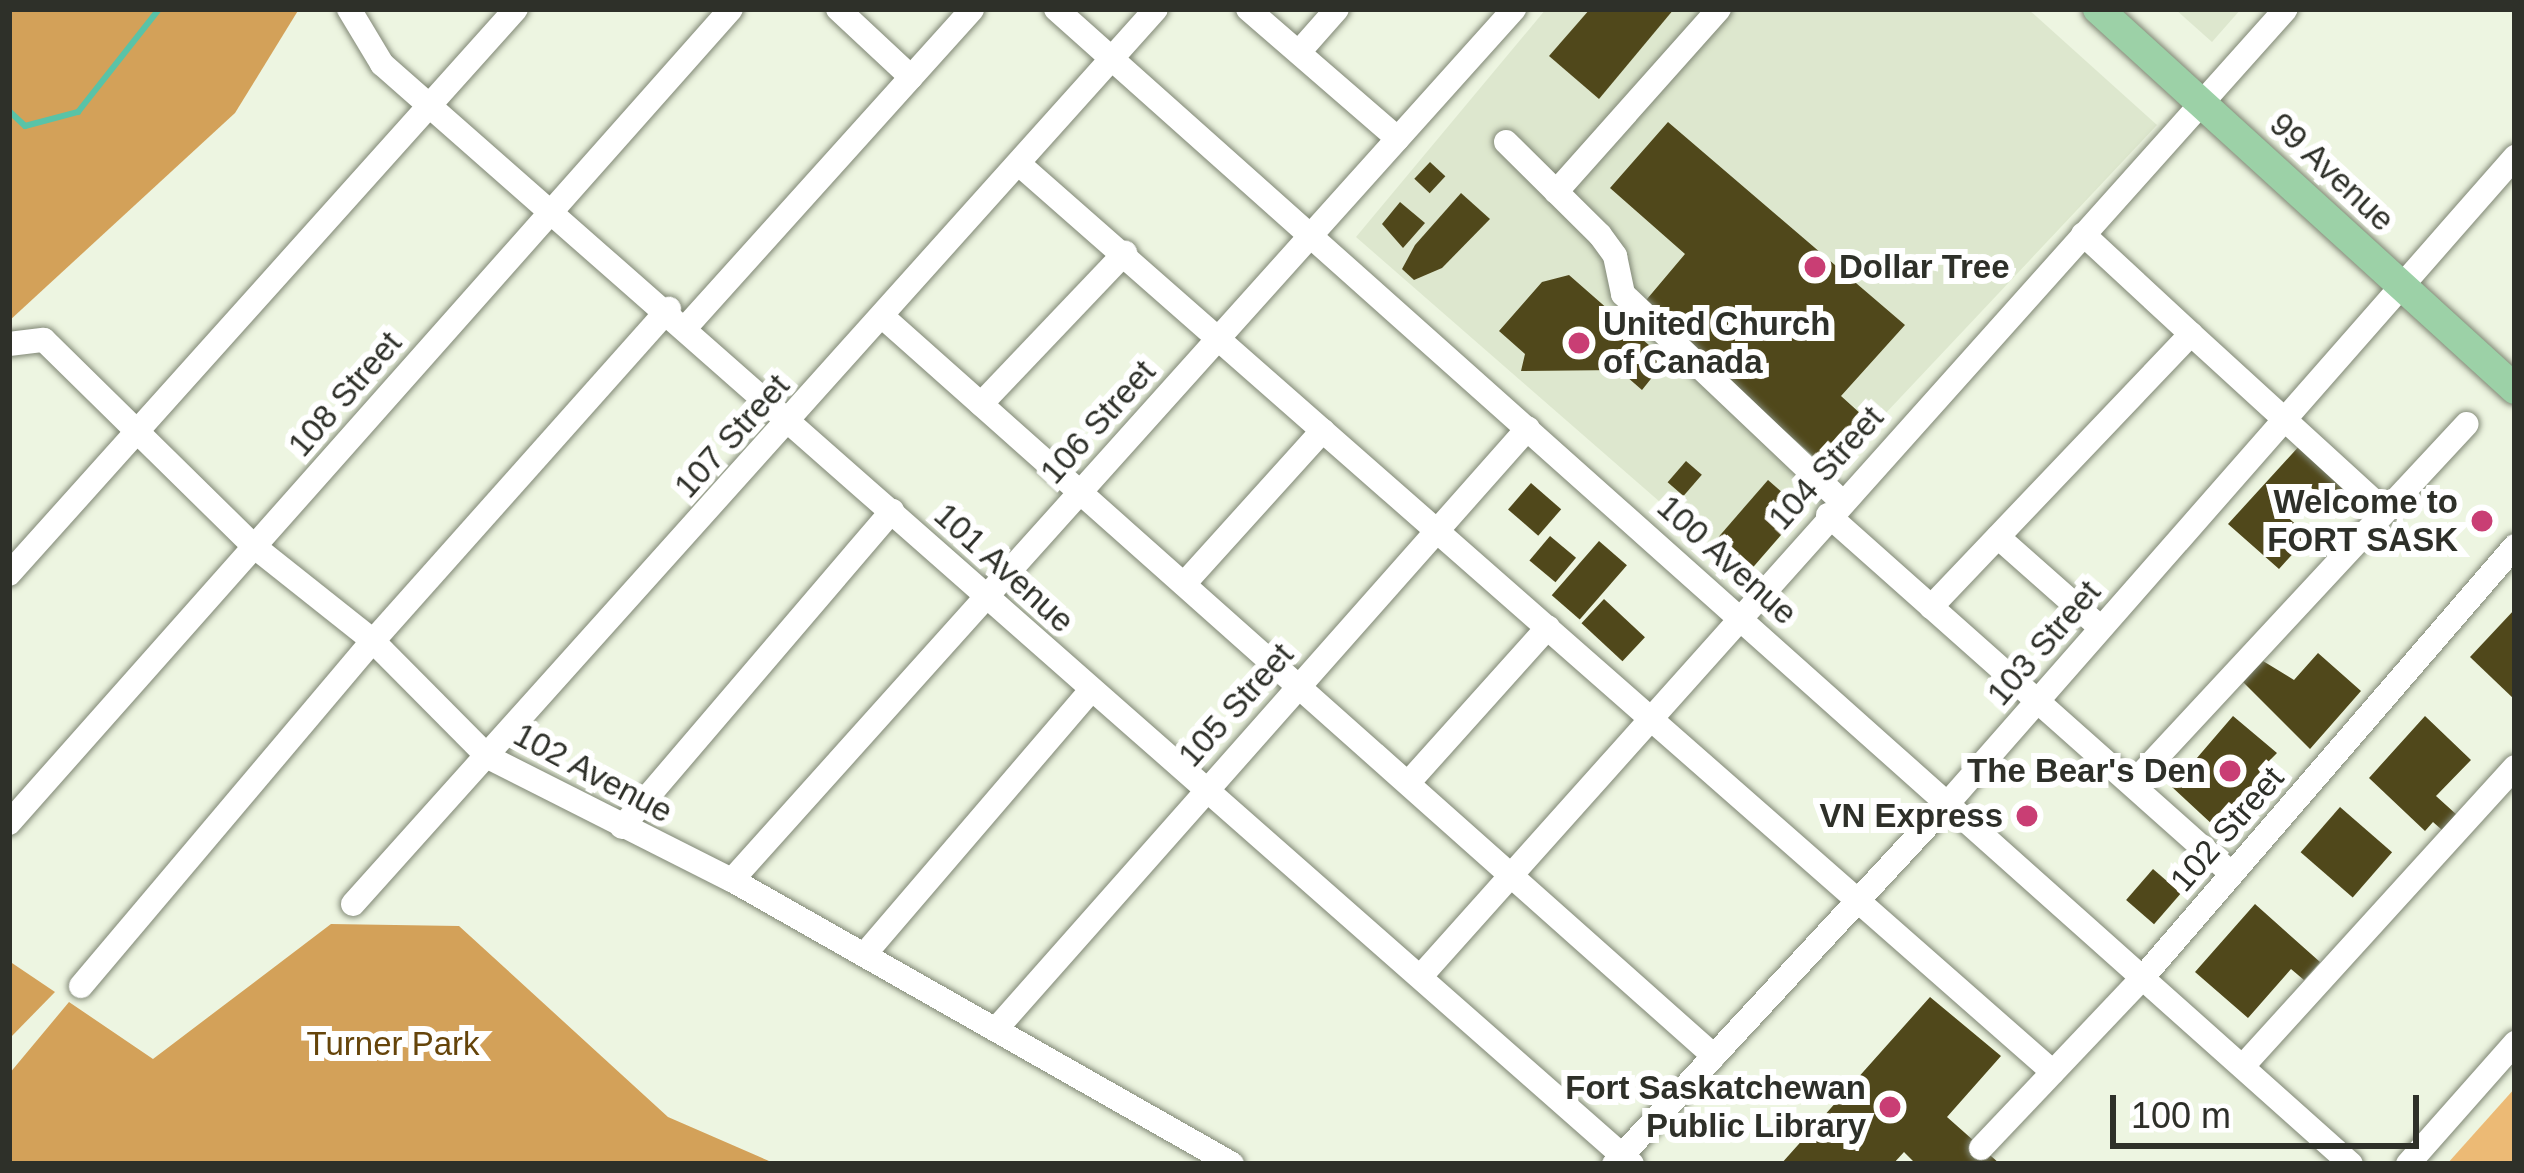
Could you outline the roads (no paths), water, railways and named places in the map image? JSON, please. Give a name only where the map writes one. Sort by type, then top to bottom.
[{"type":"main road","name":"99 Avenue","points":[[2098,9],[2515,389]]},
{"type":"street","name":"101 Avenue","points":[[349,9],[363,43],[430,105],[678,317],[986,598],[1421,976],[1622,1161]]},
{"type":"street","points":[[9,574],[516,9]]},
{"type":"street","name":"108 Street","points":[[9,823],[730,9]]},
{"type":"street","points":[[838,9],[911,77]]},
{"type":"street","points":[[81,986],[373,641],[972,9]]},
{"type":"street","name":"100 Avenue","points":[[1056,9],[2351,1164]]},
{"type":"street","name":"107 Street","points":[[353,904],[1156,9]]},
{"type":"street","points":[[1248,9],[1398,139]]},
{"type":"street","points":[[1299,52],[1336,9]]},
{"type":"street","name":"106 Street","points":[[732,880],[1514,9]]},
{"type":"street","points":[[1556,192],[1719,9]]},
{"type":"street","name":"104 Street","points":[[1421,976],[1738,614],[2286,9]]},
{"type":"street","points":[[1506,142],[1615,256],[1623,294],[1931,607],[2232,874]]},
{"type":"street","name":"103 Street","points":[[1622,1161],[1948,803],[2515,157]]},
{"type":"street","points":[[1019,164],[2053,1072]]},
{"type":"street","points":[[2083,234],[2282,422],[2384,510]]},
{"type":"street","points":[[981,404],[1125,253]]},
{"type":"street","points":[[883,317],[1714,1056]]},
{"type":"street","points":[[1931,607],[2191,334]]},
{"type":"street","name":"102 Avenue","points":[[9,344],[44,340],[255,547],[373,641],[488,757],[732,880],[1232,1164]]},
{"type":"street","points":[[2133,782],[2467,424]]},
{"type":"street","name":"105 Street","points":[[997,1028],[1528,428]]},
{"type":"street","points":[[1184,584],[1323,430]]},
{"type":"street","points":[[622,827],[892,511]]},
{"type":"street","points":[[1998,537],[2101,628]]},
{"type":"street","name":"102 Street","points":[[1981,1148],[2144,976],[2515,546]]},
{"type":"street","points":[[1409,782],[1548,627]]},
{"type":"street","points":[[864,955],[1091,690]]},
{"type":"street","points":[[2243,1066],[2515,767]]},
{"type":"street","points":[[2408,1164],[2515,1043]]},
{"type":"waterway","points":[[9,111],[25,126],[78,112],[159,9]]},
{"type":"place","name":"Dollar Tree","points":[[1815,267]]},
{"type":"place","name":"United Church of Canada","points":[[1579,343]]},
{"type":"place","name":"Welcome to FORT SASK","points":[[2482,521]]},
{"type":"place","name":"The Bear's Den","points":[[2230,771]]},
{"type":"place","name":"VN Express","points":[[2027,816]]},
{"type":"place","name":"Fort Saskatchewan Public Library","points":[[1890,1107]]},
{"type":"park label","name":"Turner Park","points":[[393,1044]]}]
